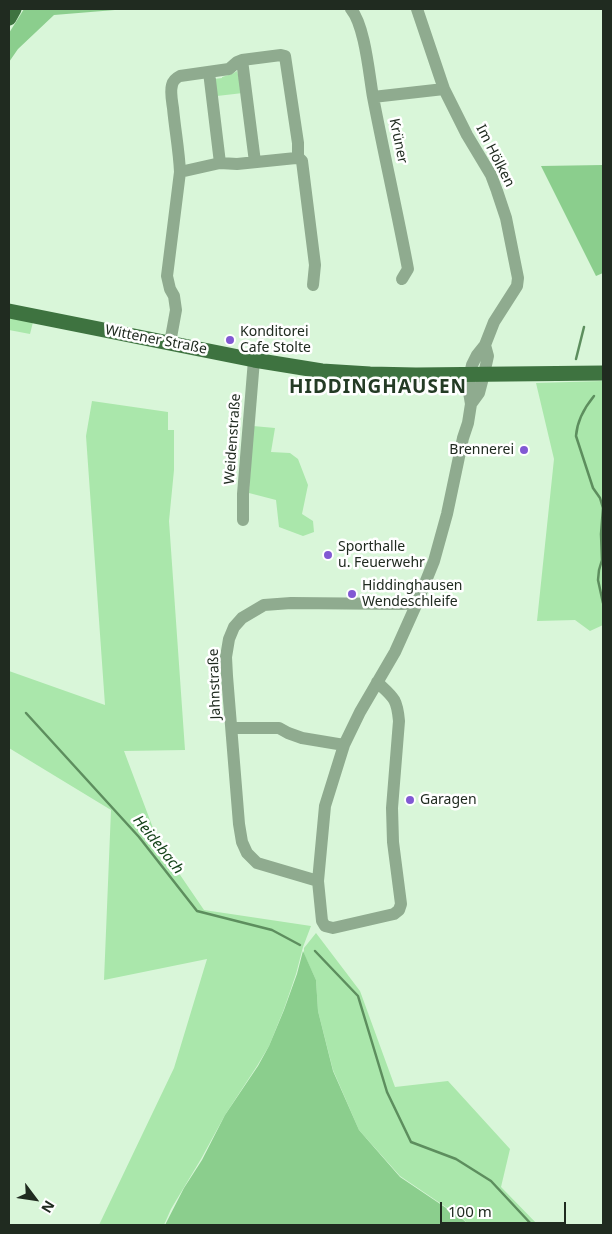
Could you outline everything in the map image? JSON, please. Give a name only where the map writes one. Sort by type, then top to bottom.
[{"type":"main road","points":[[9,18],[14,9]]},
{"type":"main road","name":"Wittener Straße","points":[[9,311],[254,360],[322,371],[416,375],[603,373]]},
{"type":"street","name":"Krüner","points":[[352,9],[362,33],[408,269],[402,279]]},
{"type":"street","name":"Im Hölken","points":[[377,682],[394,699],[398,708],[399,722],[392,808],[399,910],[394,914],[332,928],[325,926],[322,921],[318,881],[325,806],[344,745],[360,712],[377,682],[395,652],[434,561],[448,514],[471,404],[479,393],[477,374],[488,356],[485,345],[494,322],[516,286],[518,278],[506,218],[491,175],[467,135],[444,89],[417,9]]},
{"type":"street","points":[[170,343],[176,310],[174,296],[167,276],[180,172],[171,93],[175,79],[180,76],[230,69],[242,60],[285,56],[298,143],[298,156],[302,161],[315,264],[313,284]]},
{"type":"street","points":[[242,60],[255,162]]},
{"type":"street","points":[[208,72],[220,163]]},
{"type":"street","points":[[374,97],[444,89]]},
{"type":"street","points":[[180,172],[220,163],[238,164],[296,158],[298,156]]},
{"type":"street","name":"Weidenstraße","points":[[243,520],[243,494],[254,360]]},
{"type":"street","name":"Jahnstraße","points":[[318,881],[257,863],[247,853],[242,842],[226,657],[231,633],[242,618],[264,605],[291,603],[417,603]]},
{"type":"street","points":[[232,728],[279,728],[302,738],[344,745]]},
{"type":"green space","points":[[24,9],[127,9],[54,15],[18,49],[9,62],[9,33]]},
{"type":"green space","points":[[237,71],[243,93],[217,96],[214,79],[222,78]]},
{"type":"green space","points":[[603,165],[603,273],[596,276],[541,166]]},
{"type":"green space","points":[[9,318],[33,322],[30,334],[9,330]]},
{"type":"green space","points":[[603,381],[603,625],[590,631],[575,620],[537,621],[554,459],[536,383]]},
{"type":"green space","points":[[92,401],[168,412],[168,430],[174,430],[174,470],[169,521],[185,750],[124,751],[159,844],[204,910],[311,926],[284,1009],[269,1046],[225,1115],[171,1209],[164,1225],[99,1225],[174,1068],[207,959],[104,980],[111,810],[9,748],[9,671],[105,705],[86,436]]},
{"type":"green space","points":[[253,426],[275,428],[271,452],[290,453],[298,459],[308,485],[302,514],[313,521],[314,532],[303,536],[279,527],[276,500],[249,493]]},
{"type":"green space","points":[[316,933],[360,991],[395,1087],[448,1081],[510,1149],[501,1187],[538,1225],[469,1225],[462,1218],[400,1176],[359,1130],[333,1070],[318,1011],[316,980],[304,954],[304,948]]},
{"type":"green space","points":[[303,951],[316,980],[318,1011],[333,1071],[359,1130],[400,1177],[469,1225],[165,1225],[225,1115],[269,1046],[297,974]]},
{"type":"waterway","points":[[576,359],[584,327]]},
{"type":"waterway","points":[[594,396],[582,414],[576,436],[593,488],[600,498],[603,508],[602,560],[598,580],[603,603]]},
{"type":"waterway","name":"Heidebach","points":[[26,713],[139,837],[197,911],[272,930],[300,945]]},
{"type":"waterway","name":"Heidebach","points":[[315,951],[358,996],[387,1092],[411,1142],[456,1159],[491,1181],[532,1225]]},
{"type":"place","name":"Konditorei Cafe Stolte","points":[[230,340]]},
{"type":"place","name":"Brennerei","points":[[524,450]]},
{"type":"place","name":"Sporthalle u. Feuerwehr","points":[[328,555]]},
{"type":"place","name":"Hiddinghausen Wendeschleife","points":[[352,594]]},
{"type":"place","name":"Garagen","points":[[410,800]]},
{"type":"district","name":"HIDDINGHAUSEN","points":[[378,388]]}]
